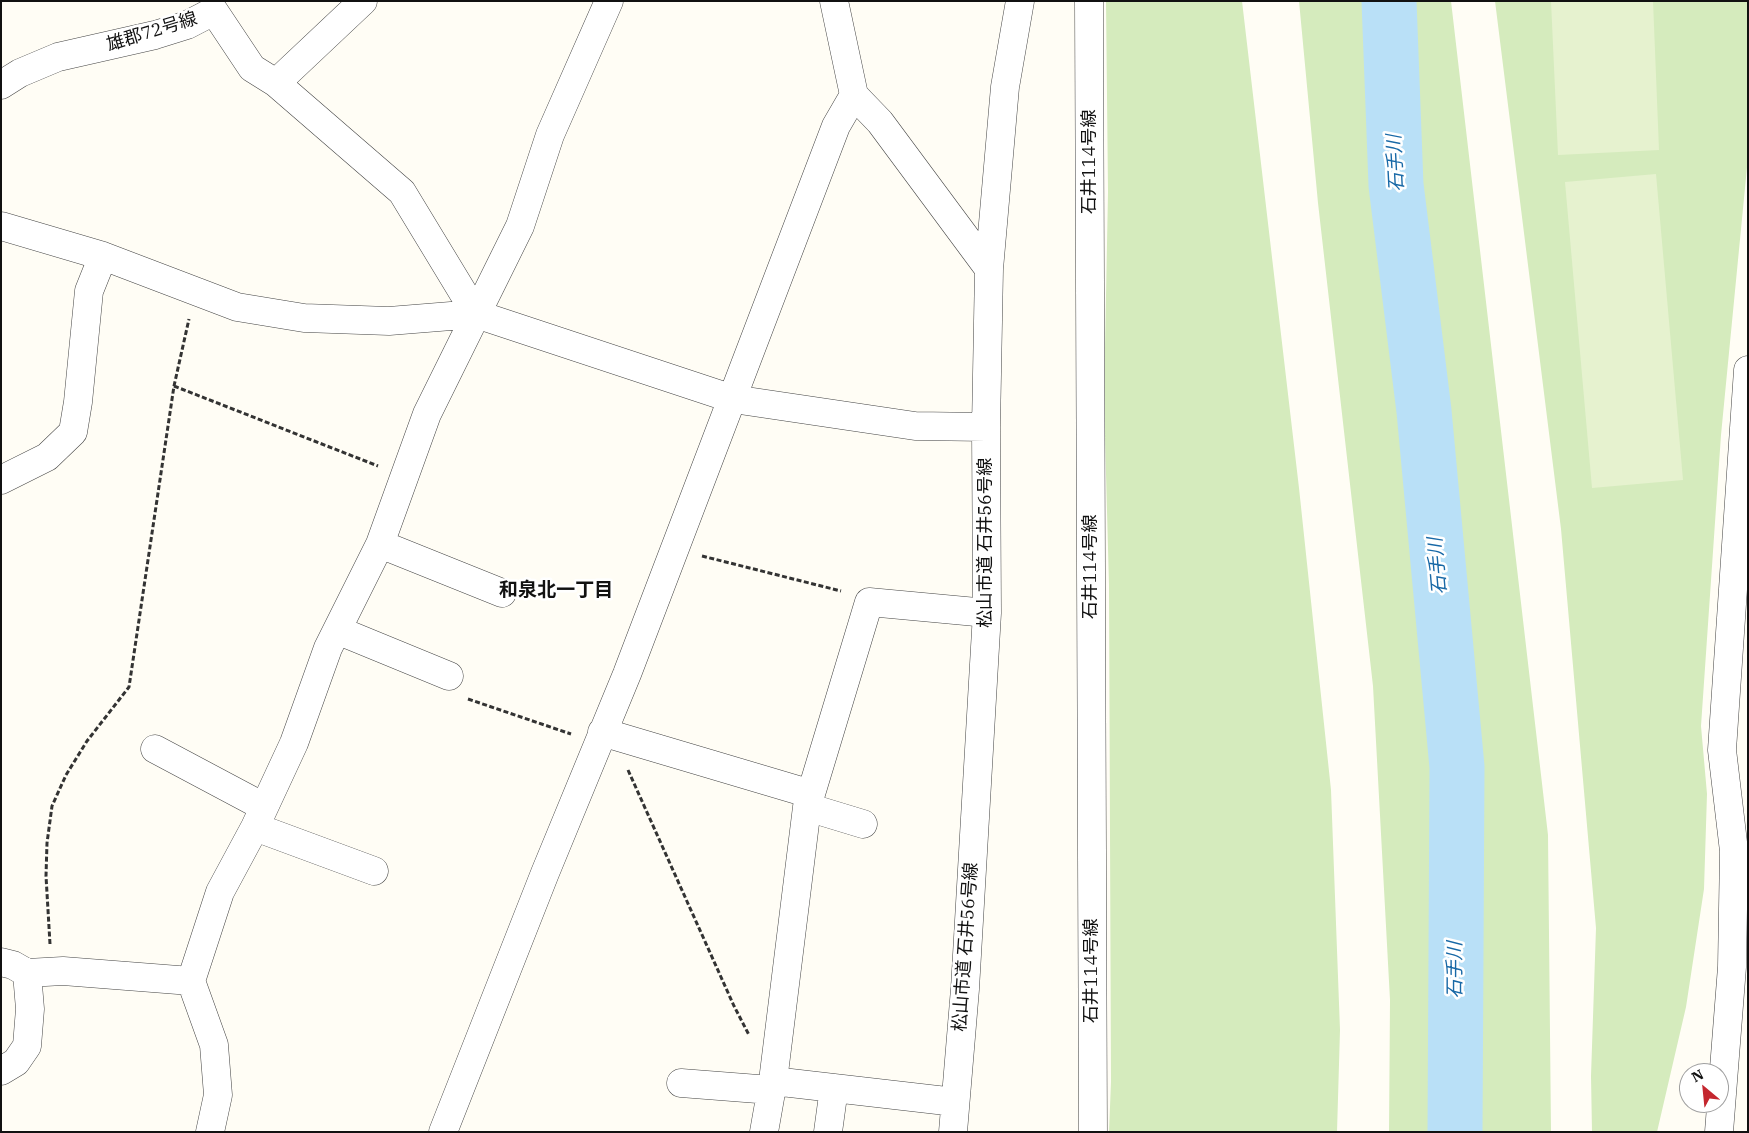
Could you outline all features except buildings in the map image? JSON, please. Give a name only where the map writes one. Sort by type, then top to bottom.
[{"type":"street","points":[[276,83],[363,1]]},
{"type":"street","points":[[210,1132],[218,1095],[214,1045],[192,981],[220,892],[259,817],[294,743],[328,648],[380,544],[427,414],[520,226],[550,135],[608,1]]},
{"type":"street","points":[[834,1],[854,95],[880,122],[989,269]]},
{"type":"street","name":"松山市道 石井56号線","points":[[953,1132],[965,989],[987,613],[986,427],[989,269],[1005,87],[1020,1]]},
{"type":"street","name":"石井114号線","points":[[1089,1],[1093,1132]]},
{"type":"street","name":"雄郡72号線","points":[[1,85],[20,73],[58,57],[155,35],[187,25],[213,5],[252,68],[276,83],[402,192],[476,314]]},
{"type":"street","points":[[443,1132],[604,737],[836,126],[854,95]]},
{"type":"street","points":[[1,226],[102,256],[237,307],[304,318],[390,320],[476,314],[732,399],[914,426],[986,427]]},
{"type":"street","points":[[1,480],[47,457],[73,432],[78,402],[89,291],[102,256]]},
{"type":"street","points":[[1720,1132],[1732,967],[1734,852],[1722,750],[1748,370]]},
{"type":"street","points":[[380,544],[502,593]]},
{"type":"street","points":[[764,1132],[772,1085],[809,800],[869,602],[987,613]]},
{"type":"street","points":[[336,630],[449,676]]},
{"type":"street","points":[[604,737],[809,800],[862,824]]},
{"type":"street","points":[[155,749],[259,817],[374,871]]},
{"type":"street","points":[[1,962],[39,972],[64,971],[192,981]]},
{"type":"street","points":[[1,1071],[16,1062],[27,1046],[30,1009],[39,972]]},
{"type":"street","points":[[681,1083],[834,1088],[955,1102]]},
{"type":"street","points":[[828,1132],[834,1088]]},
{"type":"path","points":[[39,972],[47,843],[52,806],[66,774],[129,687],[174,386],[195,291]]},
{"type":"path","points":[[174,386],[404,477]]},
{"type":"path","points":[[675,549],[865,598],[869,602]]},
{"type":"path","points":[[449,676],[445,691],[604,737],[751,1039]]},
{"type":"green space","points":[[1106,1],[1242,1],[1299,488],[1331,790],[1340,1030],[1337,1132],[1109,1132],[1111,1082],[1109,585],[1104,400],[1108,192]]},
{"type":"green space","points":[[1299,1],[1451,1],[1548,835],[1551,1132],[1389,1132],[1390,1000],[1373,686],[1318,203]]},
{"type":"green space","points":[[1495,1],[1748,1],[1748,157],[1721,435],[1701,726],[1707,794],[1704,889],[1686,1007],[1657,1132],[1592,1132],[1591,1076],[1596,928],[1561,529]]},
{"type":"green space","points":[[1551,1],[1653,1],[1659,150],[1558,155]]},
{"type":"green space","points":[[1656,174],[1683,480],[1592,488],[1565,182]]},
{"type":"waterway","name":"石手川","points":[[1389,1],[1396,185],[1424,411],[1457,767],[1455,1132]]},
{"type":"district","name":"和泉北一丁目","points":[[556,591]]}]
